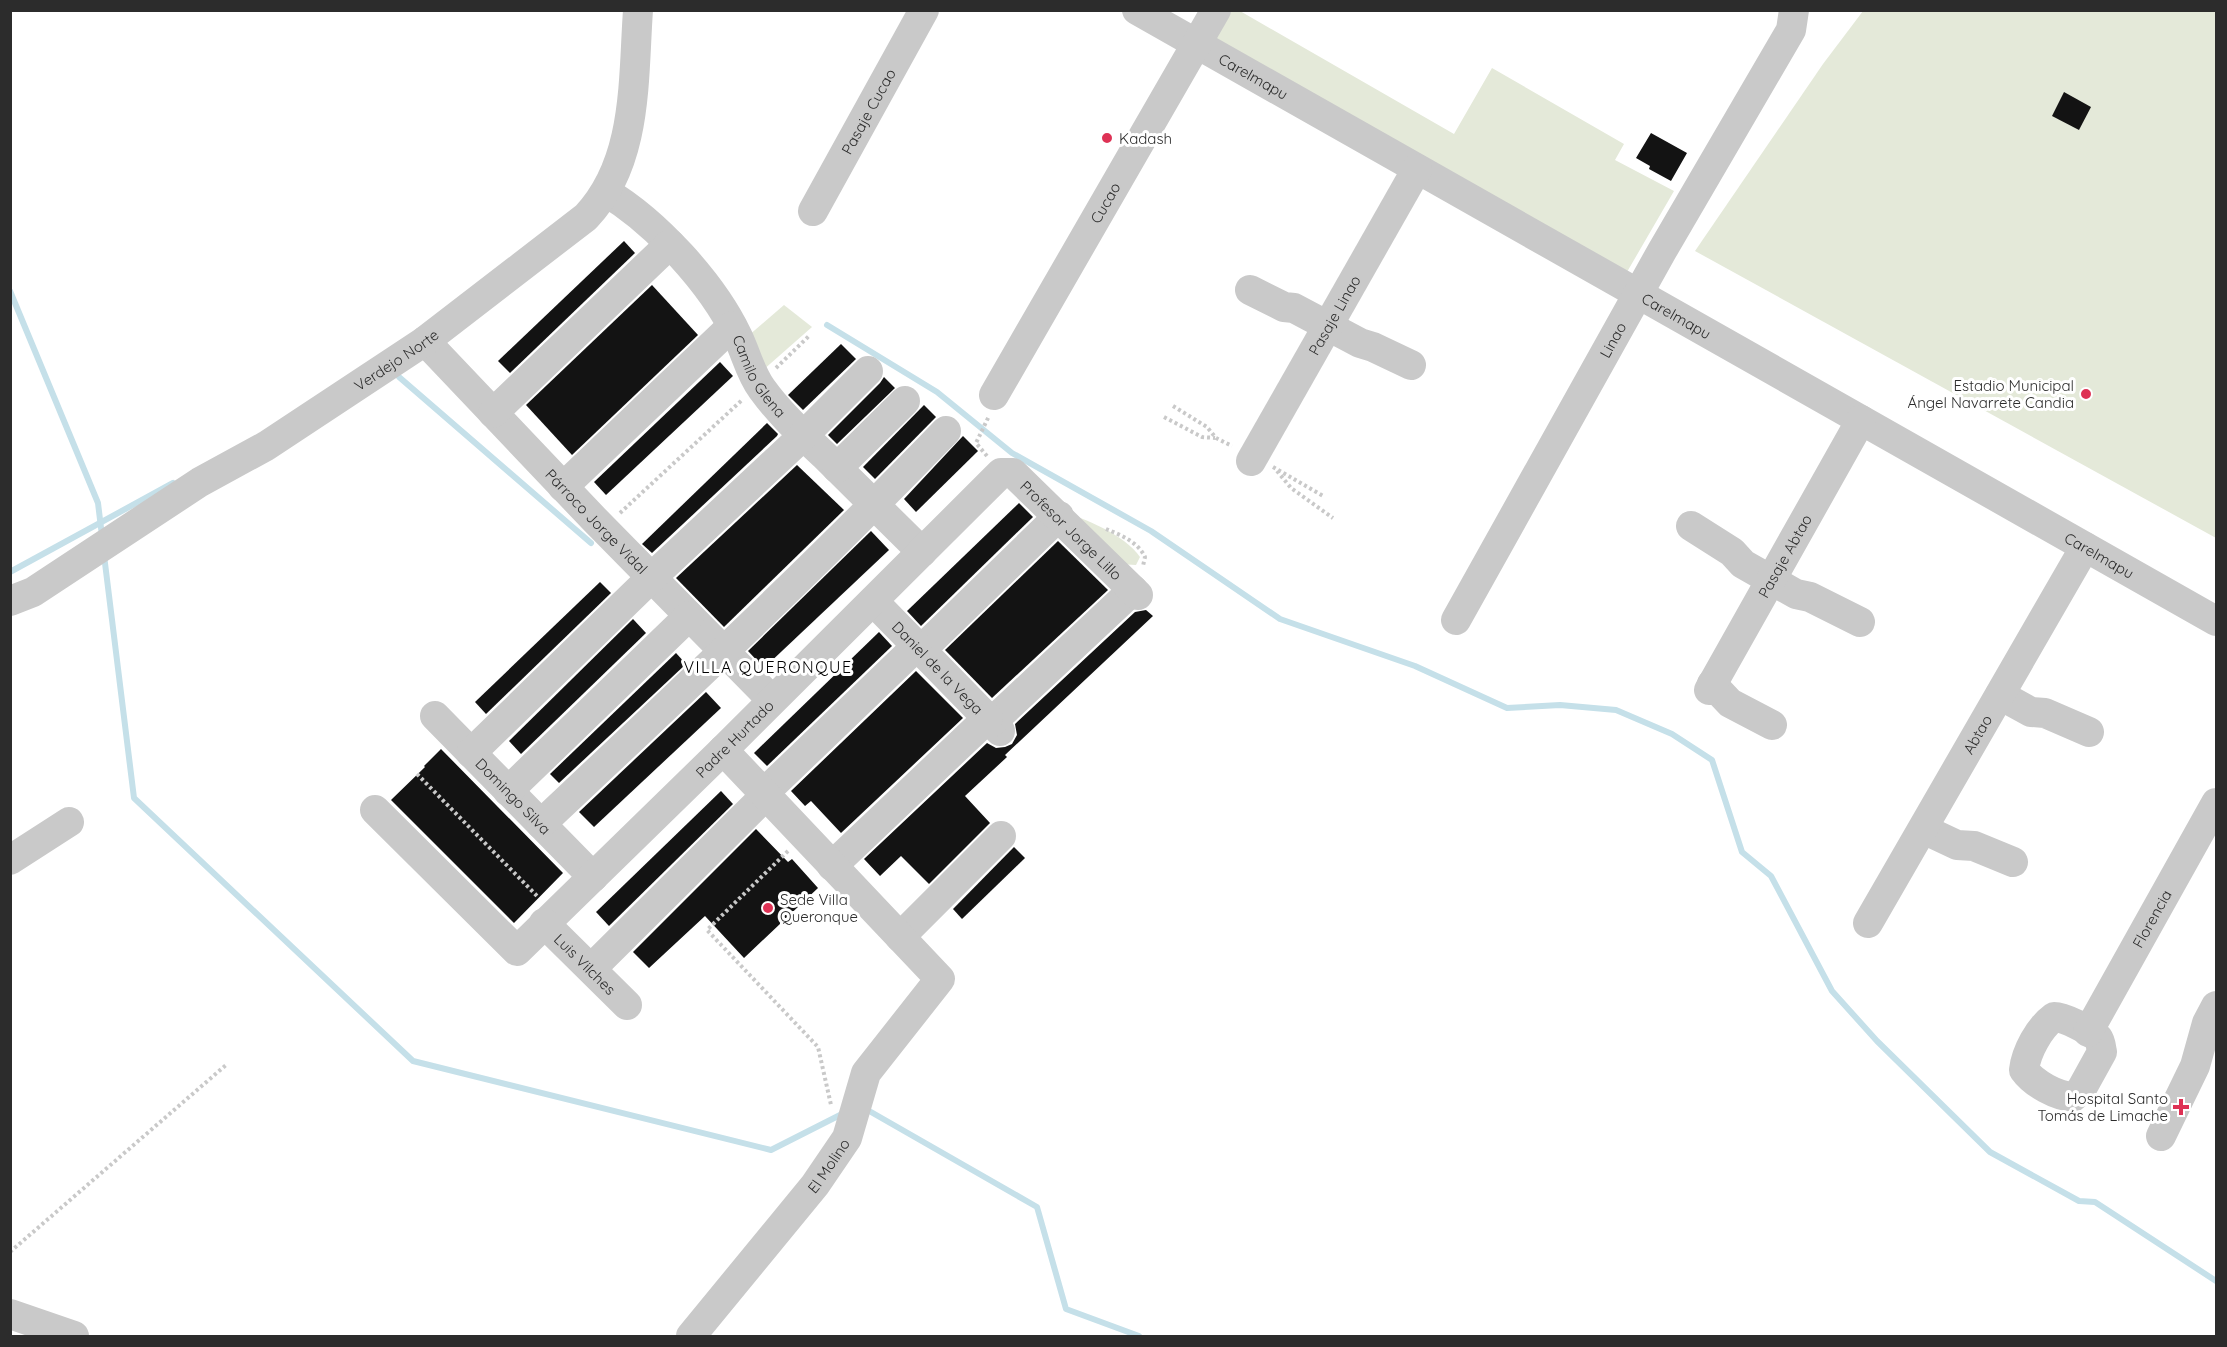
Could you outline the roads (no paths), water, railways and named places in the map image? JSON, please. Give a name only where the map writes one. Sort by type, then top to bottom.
[{"type":"street","name":"Verdejo Norte","points":[[10,601],[33,592],[191,488],[266,446],[425,341],[586,217],[606,192],[615,174],[628,134],[638,10]]},
{"type":"street","name":"Pasaje Cucao","points":[[813,211],[924,10]]},
{"type":"street","name":"Carelmapu","points":[[1137,10],[2217,621]]},
{"type":"street","name":"Cucao","points":[[994,395],[1216,10]]},
{"type":"street","name":"Linao","points":[[1456,620],[1792,20]]},
{"type":"street","name":"Pasaje Linao","points":[[1259,461],[1329,325],[1417,169]]},
{"type":"street","name":"Camilo Glena","points":[[606,192],[629,206],[670,244],[708,288],[737,335],[748,364],[759,384],[804,435],[922,552]]},
{"type":"street","points":[[493,413],[670,244]]},
{"type":"street","points":[[1253,285],[1284,307],[1294,308],[1360,343],[1373,347],[1408,372]]},
{"type":"street","points":[[563,487],[732,326]]},
{"type":"street","name":"Párroco Jorge Vidal","points":[[425,341],[563,487],[772,700]]},
{"type":"street","points":[[471,753],[868,371]]},
{"type":"street","points":[[837,468],[905,401]]},
{"type":"street","name":"Pasaje Abtao","points":[[1772,725],[1730,703],[1711,687],[1784,587],[1862,420]]},
{"type":"street","points":[[541,825],[725,652],[875,505],[946,431]]},
{"type":"street","name":"Profesor Jorge Lillo","points":[[994,724],[1136,592],[1013,473],[1001,473]]},
{"type":"street","name":"Padre Hurtado","points":[[375,810],[517,951],[1001,473]]},
{"type":"street","points":[[591,969],[765,794],[1059,516]]},
{"type":"street","points":[[1687,532],[1732,552],[1743,564],[1784,587],[1810,597],[1857,628]]},
{"type":"street","name":"Abtao","points":[[1868,923],[2085,547]]},
{"type":"street","name":"Daniel de la Vega","points":[[873,601],[994,724]]},
{"type":"street","points":[[508,791],[689,616]]},
{"type":"street","points":[[2000,694],[2031,712],[2045,713],[2085,739]]},
{"type":"street","name":"Domingo Silva","points":[[435,716],[592,877]]},
{"type":"street","points":[[832,866],[994,724]]},
{"type":"street","points":[[723,750],[900,937],[1002,836]]},
{"type":"street","name":"Florencia","points":[[2088,1032],[2217,803]]},
{"type":"street","points":[[10,860],[69,822]]},
{"type":"street","points":[[1923,829],[1957,845],[1974,846],[2009,869]]},
{"type":"street","name":"Luis Vilches","points":[[549,918],[591,969],[627,1005]]},
{"type":"street","name":"El Molino","points":[[691,1336],[815,1185],[847,1138],[866,1073],[939,979],[900,937]]},
{"type":"street","points":[[2161,1136],[2195,1066],[2211,1040],[2207,1023],[2217,1006]]},
{"type":"street","points":[[10,1314],[74,1336]]},
{"type":"waterway","points":[[10,291],[98,503],[102,536]]},
{"type":"waterway","points":[[827,325],[937,392],[1012,453],[1151,531],[1280,619],[1415,666],[1507,708],[1560,705],[1616,710],[1672,734],[1712,760],[1742,852],[1771,876],[1832,991],[1877,1041],[1990,1152],[2079,1201],[2095,1202],[2216,1281]]},
{"type":"waterway","points":[[399,377],[591,543]]},
{"type":"waterway","points":[[10,572],[173,483]]},
{"type":"waterway","points":[[104,555],[134,798],[413,1061],[771,1150],[844,1113]]},
{"type":"waterway","points":[[864,1108],[1037,1207],[1066,1309],[1139,1336]]},
{"type":"place","name":"Kadash","points":[[1107,138]]},
{"type":"place","name":"Estadio Municipal Ángel Navarrete Candia","points":[[2086,394]]},
{"type":"place","name":"Sede Villa Queronque","points":[[768,908]]},
{"type":"place","name":"Hospital Santo Tomás de Limache","points":[[2181,1107]]},
{"type":"district","name":"VILLA QUERONQUE","points":[[768,667]]}]
